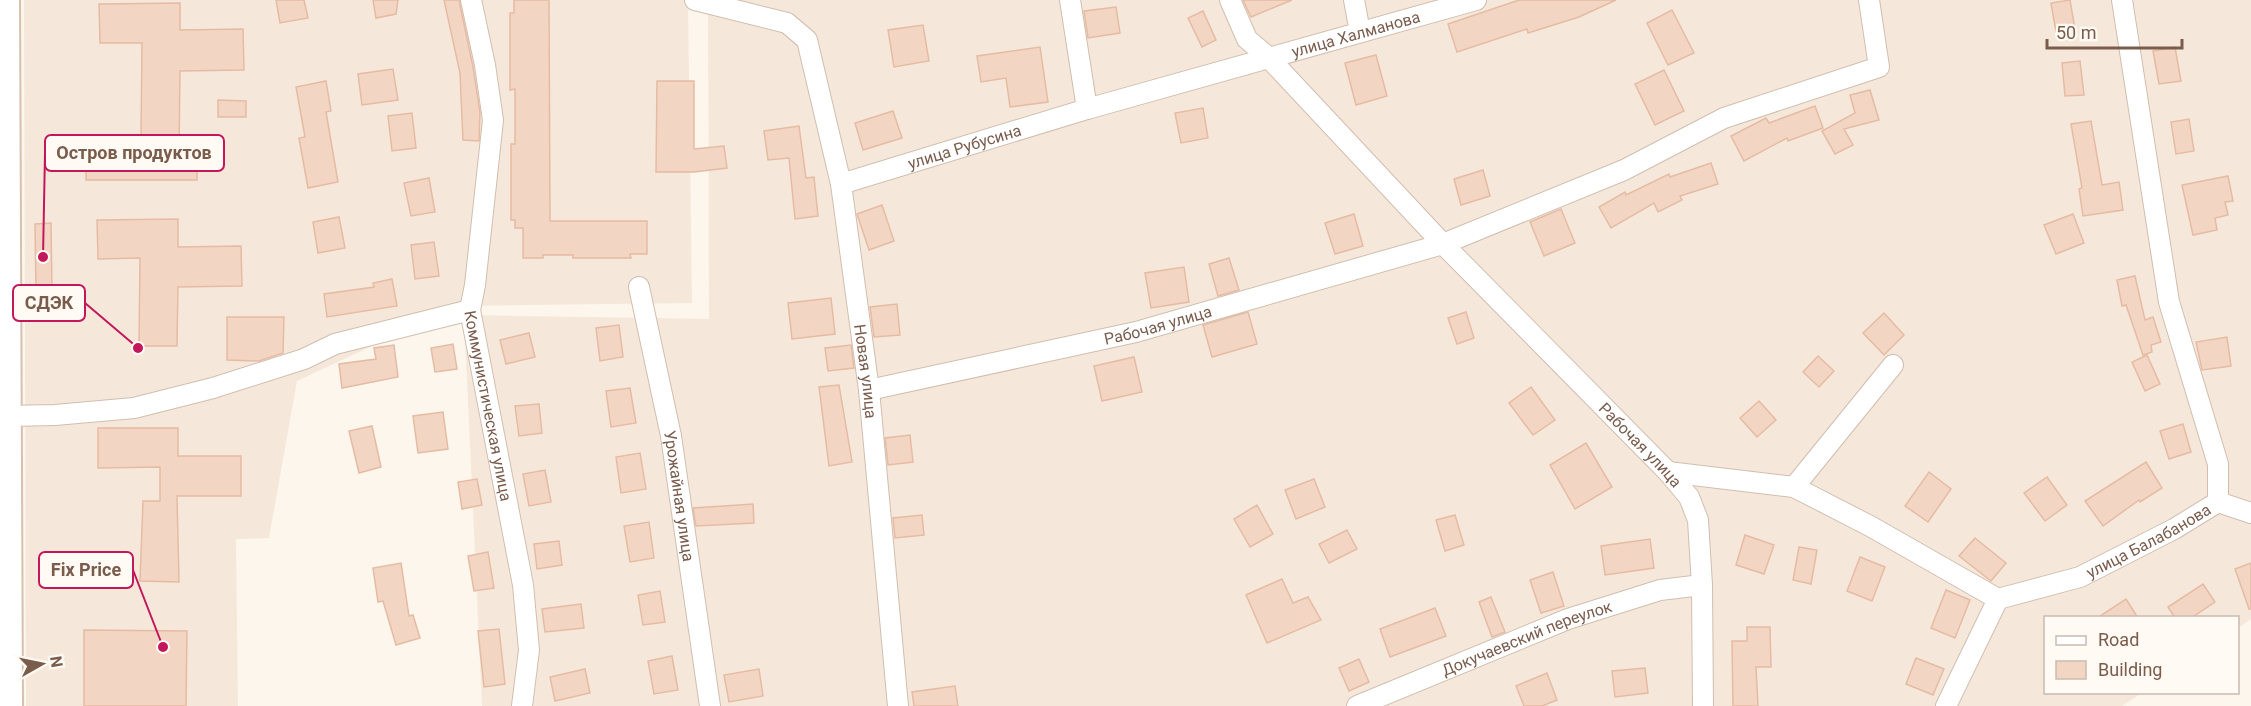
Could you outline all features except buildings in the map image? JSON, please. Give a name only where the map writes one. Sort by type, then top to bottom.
[{"type":"main road","points":[[4,0],[8,706]]},
{"type":"street","name":"Коммунистическая улица","points":[[471,0],[485,65],[493,120],[475,285],[470,310],[523,585],[529,650],[522,706]]},
{"type":"street","name":"Новая улица","points":[[695,0],[787,23],[807,40],[842,184],[869,390],[898,706]]},
{"type":"street","points":[[1070,0],[1087,109]]},
{"type":"street","name":"Рабочая улица","points":[[1230,0],[1247,39],[1268,57],[1443,244],[1668,472],[1689,497],[1698,520],[1702,585],[1703,706]]},
{"type":"street","points":[[1354,0],[1360,32]]},
{"type":"street","name":"улица Халманова","points":[[1268,57],[1476,0]]},
{"type":"street","name":"Рабочая улица","points":[[869,390],[1136,332],[1443,244],[1624,170],[1724,118],[1879,68],[1869,0]]},
{"type":"street","name":"улица Балабанова","points":[[1998,599],[2080,577],[2174,529],[2218,502],[2218,464],[2169,302],[2122,0]]},
{"type":"street","name":"улица Рубусина","points":[[842,184],[1087,109],[1268,57]]},
{"type":"street","name":"Урожайная улица","points":[[639,287],[671,436],[710,706]]},
{"type":"street","points":[[7,416],[55,415],[134,408],[224,385],[304,359],[334,344],[470,310]]},
{"type":"street","points":[[1794,487],[1893,365]]},
{"type":"street","points":[[1668,472],[1794,487],[1870,526],[1998,599],[1946,706]]},
{"type":"street","points":[[2218,502],[2251,513]]},
{"type":"street","name":"Докучаевский переулок","points":[[1357,706],[1568,619],[1660,590],[1702,585]]},
{"type":"shaded area","points":[[24,0],[688,0],[692,303],[458,306],[297,381],[269,538],[236,539],[238,706],[26,706]]},
{"type":"shaded area","points":[[708,0],[2251,0],[2251,619],[2239,627],[2239,616],[2044,616],[2044,694],[2140,694],[2122,706],[482,706],[464,315],[709,319]]},
{"type":"place","name":"Остров продуктов","points":[[43,257]]},
{"type":"place","name":"СДЭК","points":[[138,348]]},
{"type":"place","name":"Fix Price","points":[[163,647]]}]
